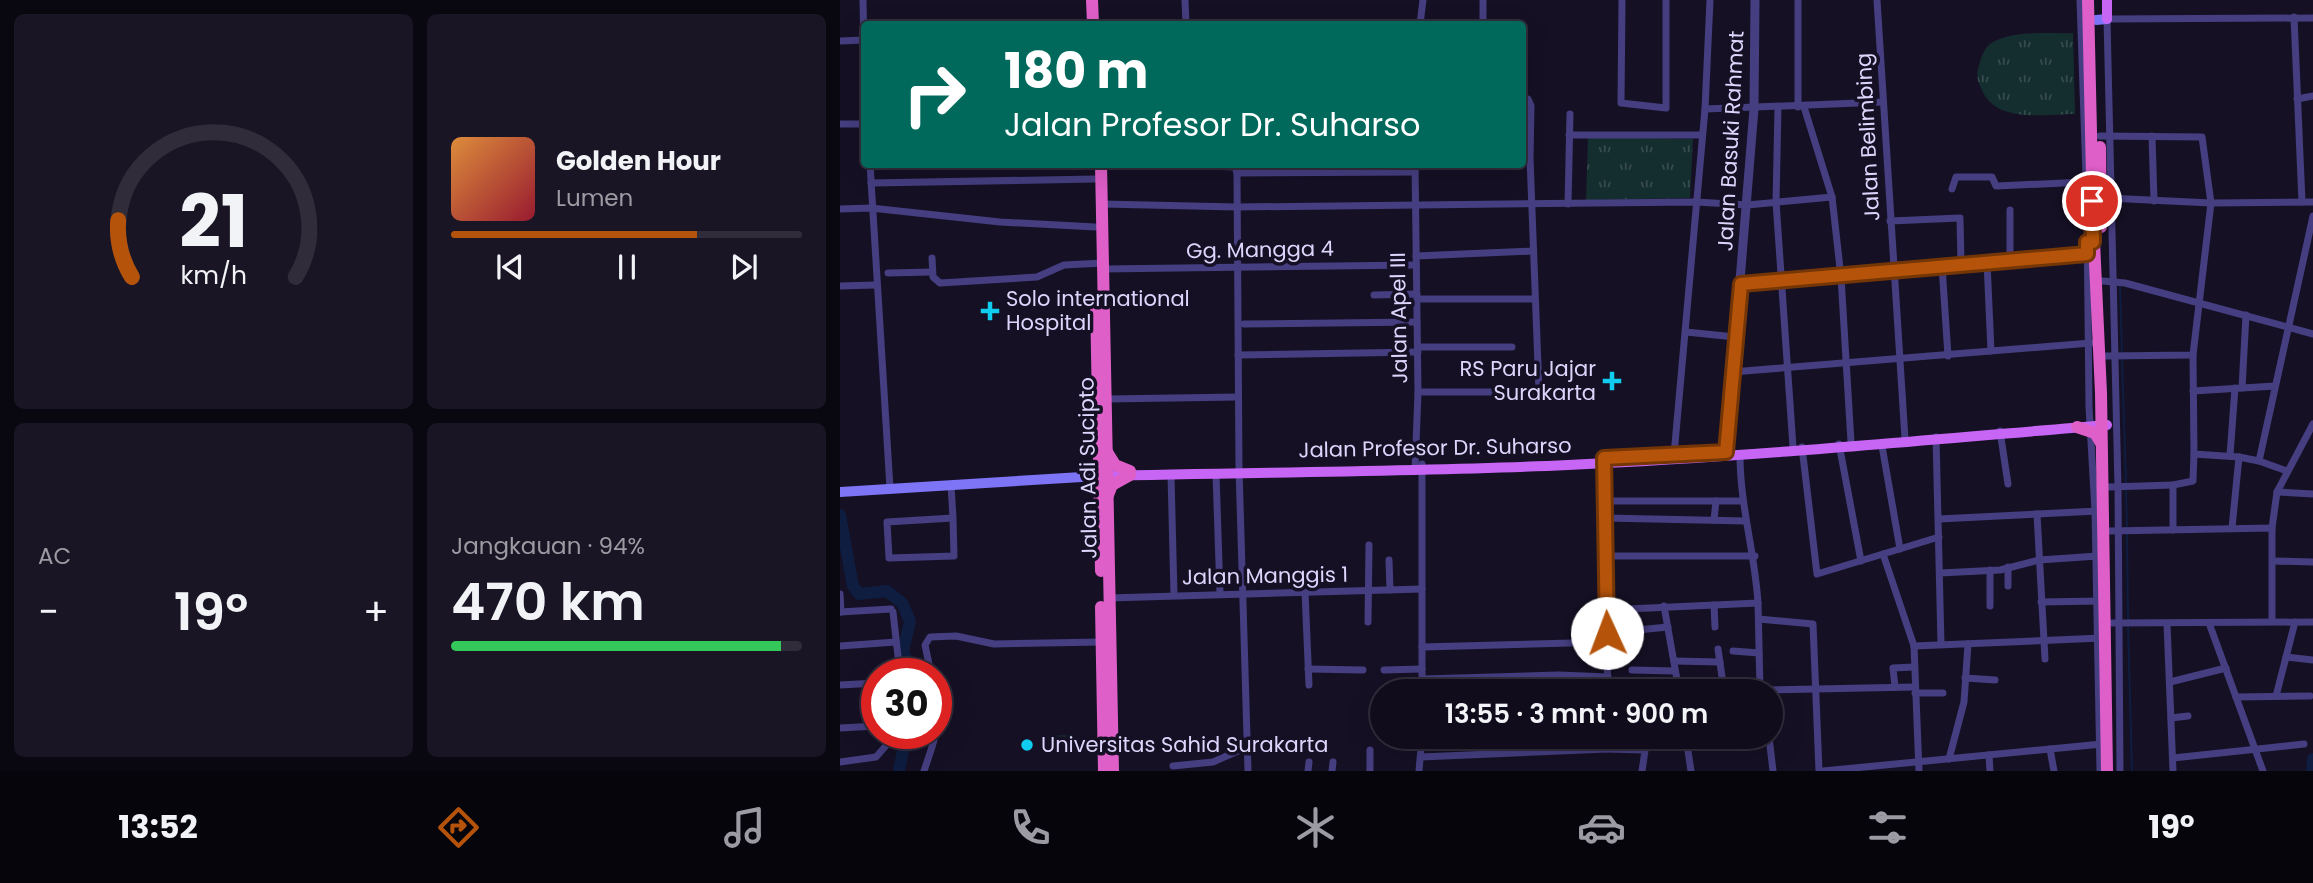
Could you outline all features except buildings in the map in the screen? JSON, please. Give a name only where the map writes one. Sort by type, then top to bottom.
[{"type":"highway","points":[[1092,0],[1093,21]]},
{"type":"highway","points":[[1099,0],[1100,21]]},
{"type":"highway","points":[[2088,0],[2095,252],[2107,281],[2116,355],[2093,424],[2101,444],[2101,601],[2105,638],[2117,687],[2117,716],[2107,771]]},
{"type":"highway","points":[[2096,0],[2109,19],[2112,198],[2095,252],[2107,281],[2094,342],[2101,407],[2093,424],[2120,486],[2121,623],[2105,638],[2102,704],[2115,771]]},
{"type":"highway","name":"Jalan Adi Sucipto","points":[[1093,168],[1091,227],[1101,265],[1107,399],[1107,452],[1100,474],[1108,495],[1113,771]]},
{"type":"highway","name":"Jalan Adi Sucipto","points":[[1102,168],[1107,204],[1101,265],[1100,474],[1104,771]]},
{"type":"highway","points":[[1107,452],[1115,466],[1130,473]]},
{"type":"highway","points":[[1108,495],[1112,485],[1130,473]]},
{"type":"main road","points":[[2107,0],[2109,19]]},
{"type":"main road","name":"Jalan Profesor Dr. Suharso","points":[[1843,444],[1882,446],[2093,424]]},
{"type":"main road","name":"Jalan Profesor Dr. Suharso","points":[[1100,474],[1604,461],[1799,449],[1905,439],[1936,440]]},
{"type":"main road","name":"Jalan Profesor Dr. Suharso","points":[[1604,461],[1726,454]]},
{"type":"main road","name":"Jalan Profesor Dr. Suharso","points":[[1130,473],[1171,475],[1239,471]]},
{"type":"main road","points":[[840,492],[1100,474]]},
{"type":"street","points":[[863,0],[864,21]]},
{"type":"street","points":[[1185,0],[1186,21]]},
{"type":"street","points":[[1420,21],[1423,0]]},
{"type":"street","points":[[1483,0],[1483,21]]},
{"type":"street","points":[[1622,0],[1621,103],[1666,108],[1666,0]]},
{"type":"street","points":[[1674,455],[1705,109],[1710,0]]},
{"type":"street","name":"Jalan Basuki Rahmat","points":[[1726,454],[1755,109],[1755,0]]},
{"type":"street","points":[[1798,0],[1801,107],[1832,197],[1841,277],[1845,364],[1843,444],[1861,561]]},
{"type":"street","name":"Jalan Belimbing","points":[[1877,0],[1905,439]]},
{"type":"street","points":[[1741,284],[2095,252],[2086,182],[2080,0]]},
{"type":"street","points":[[2294,17],[2302,202]]},
{"type":"street","points":[[2109,19],[2313,18]]},
{"type":"street","points":[[840,41],[861,40]]},
{"type":"street","points":[[2297,99],[2313,96]]},
{"type":"street","points":[[1418,392],[1539,392],[1532,204],[1526,158],[1531,106],[1526,99]]},
{"type":"street","points":[[1705,109],[1883,102]]},
{"type":"street","points":[[1778,107],[1776,202],[1788,369],[1815,572],[1819,575],[1940,537]]},
{"type":"street","points":[[1568,204],[1570,114]]},
{"type":"street","points":[[840,124],[861,124]]},
{"type":"street","points":[[1569,135],[1702,135]]},
{"type":"street","points":[[2111,136],[2204,138],[2211,203],[2193,355],[2193,481],[2173,485],[2120,486],[2116,355],[2193,355]]},
{"type":"street","points":[[2152,136],[2154,201]]},
{"type":"street","points":[[870,168],[890,488]]},
{"type":"street","points":[[1248,771],[1239,471],[1236,168],[1415,168]]},
{"type":"street","name":"Jalan Apel III","points":[[1415,168],[1423,679]]},
{"type":"street","points":[[1952,188],[1956,177],[1992,177],[1996,186],[2086,182]]},
{"type":"street","points":[[871,183],[1091,179]]},
{"type":"street","points":[[1107,204],[1237,207],[1696,202],[1747,205],[1832,197]]},
{"type":"street","points":[[2112,198],[2211,203],[2313,202]]},
{"type":"street","points":[[840,209],[872,208],[941,217],[1091,227]]},
{"type":"street","points":[[2010,210],[2010,261]]},
{"type":"street","points":[[2259,461],[2309,250],[2313,216]]},
{"type":"street","points":[[1890,221],[1960,218],[1961,264]]},
{"type":"street","points":[[1416,256],[1533,251]]},
{"type":"street","points":[[888,273],[932,272],[932,257]]},
{"type":"street","points":[[1987,262],[1991,351]]},
{"type":"street","name":"Gg. Mangga 4","points":[[932,272],[934,281],[940,283],[1037,277],[1064,265],[1238,268],[1416,265]]},
{"type":"street","points":[[1942,266],[1948,356]]},
{"type":"street","points":[[2107,281],[2313,334]]},
{"type":"street","points":[[840,286],[876,285]]},
{"type":"street","points":[[1374,295],[1534,299]]},
{"type":"street","points":[[2230,455],[2246,315]]},
{"type":"street","points":[[1244,324],[1417,323]]},
{"type":"street","points":[[1686,332],[1735,337]]},
{"type":"street","points":[[1732,372],[2094,342],[2093,424],[2099,511],[1940,519]]},
{"type":"street","points":[[1238,355],[1512,347]]},
{"type":"street","points":[[2193,391],[2275,386]]},
{"type":"street","points":[[1107,399],[1238,397]]},
{"type":"street","points":[[2272,621],[2272,528],[2277,492],[2313,424]]},
{"type":"street","points":[[2001,433],[2008,484]]},
{"type":"street","points":[[1936,440],[1941,644]]},
{"type":"street","points":[[1882,446],[1900,549]]},
{"type":"street","points":[[1740,453],[1741,501],[1755,556],[1759,653],[1763,679]]},
{"type":"street","points":[[2194,454],[2230,455],[2287,471]]},
{"type":"street","points":[[2232,528],[2239,457]]},
{"type":"street","points":[[1423,679],[1559,675],[1608,677],[1604,461]]},
{"type":"street","points":[[1216,474],[1220,594]]},
{"type":"street","points":[[1171,475],[1174,595]]},
{"type":"street","points":[[951,485],[953,517],[954,556],[889,558],[887,521],[953,517]]},
{"type":"street","points":[[2173,485],[2173,530]]},
{"type":"street","points":[[2277,492],[2313,494]]},
{"type":"street","points":[[1605,501],[1741,501]]},
{"type":"street","points":[[1684,520],[1686,501]]},
{"type":"street","points":[[1714,520],[1716,501]]},
{"type":"street","points":[[2037,514],[2045,659]]},
{"type":"street","points":[[1605,518],[1746,521]]},
{"type":"street","points":[[2121,531],[2272,528]]},
{"type":"street","points":[[1368,621],[1369,545]]},
{"type":"street","points":[[1883,554],[1914,646],[1919,771]]},
{"type":"street","points":[[1605,556],[1755,556]]},
{"type":"street","points":[[1940,573],[1990,570],[2039,560],[2099,556]]},
{"type":"street","points":[[1389,560],[1390,590]]},
{"type":"street","points":[[2273,561],[2313,562]]},
{"type":"street","points":[[2008,567],[2008,586]]},
{"type":"street","points":[[1990,570],[1990,606]]},
{"type":"street","name":"Jalan Manggis 1","points":[[1109,598],[1422,589]]},
{"type":"street","points":[[1305,592],[1309,685]]},
{"type":"street","points":[[840,594],[840,612],[892,611],[898,658]]},
{"type":"street","points":[[2041,602],[2101,601]]},
{"type":"street","points":[[1606,610],[1758,603]]},
{"type":"street","points":[[1714,605],[1715,627]]},
{"type":"street","points":[[1664,606],[1677,679]]},
{"type":"street","points":[[1759,619],[1813,624],[1814,688],[1821,771],[2049,749],[2110,748]]},
{"type":"street","points":[[2276,696],[2295,622]]},
{"type":"street","points":[[2117,687],[2121,623],[2313,622]]},
{"type":"street","points":[[2209,623],[2263,771]]},
{"type":"street","points":[[2167,624],[2173,771]]},
{"type":"street","points":[[1607,633],[1668,627]]},
{"type":"street","points":[[928,658],[925,645],[930,637],[956,636],[994,644],[1101,642]]},
{"type":"street","points":[[1914,646],[2105,638]]},
{"type":"street","points":[[840,646],[896,642]]},
{"type":"street","points":[[1422,647],[1608,642]]},
{"type":"street","points":[[1949,759],[1964,702],[1968,644]]},
{"type":"street","points":[[1718,649],[1722,679]]},
{"type":"street","points":[[1733,651],[1759,653]]},
{"type":"street","points":[[2286,657],[2313,660]]},
{"type":"street","points":[[1674,661],[1720,662]]},
{"type":"street","points":[[1895,687],[1893,668],[1914,667]]},
{"type":"street","points":[[2170,682],[2226,668]]},
{"type":"street","points":[[1308,669],[1363,670]]},
{"type":"street","points":[[1384,670],[1422,669]]},
{"type":"street","points":[[1632,670],[1675,671]]},
{"type":"street","points":[[1965,678],[1994,680]]},
{"type":"street","points":[[840,685],[861,684]]},
{"type":"street","points":[[1783,689],[1895,687],[1943,692]]},
{"type":"street","points":[[2236,697],[2310,696]]},
{"type":"street","points":[[2171,718],[2188,716]]},
{"type":"street","points":[[840,728],[861,727]]},
{"type":"street","points":[[2173,758],[2304,744]]},
{"type":"street","points":[[1173,766],[1213,762],[1247,747]]},
{"type":"street","points":[[2100,771],[2110,748]]},
{"type":"street","points":[[2110,748],[2120,771]]},
{"type":"street","points":[[840,762],[877,757],[884,749]]},
{"type":"street","points":[[924,771],[932,749]]},
{"type":"street","points":[[1419,771],[1421,749]]},
{"type":"street","points":[[1421,757],[1606,749],[1644,750],[1642,771]]},
{"type":"street","points":[[1688,749],[1691,771]]},
{"type":"street","points":[[1770,749],[1773,771]]},
{"type":"street","points":[[2049,749],[2054,771]]},
{"type":"street","points":[[1370,750],[1370,771]]},
{"type":"street","points":[[1989,755],[1990,771]]},
{"type":"street","points":[[1308,771],[1309,762]]},
{"type":"green space","points":[[2073,33],[2075,114],[2023,115],[2010,113],[1989,101],[1980,87],[1977,75],[1982,57],[1990,44],[2015,35]]},
{"type":"green space","points":[[1588,137],[1693,139],[1690,198],[1586,200]]},
{"type":"green space","points":[[1072,735],[1072,749],[1046,750],[1045,736]]},
{"type":"waterway","points":[[2120,286],[2122,354]]},
{"type":"waterway","points":[[2122,359],[2126,483]]},
{"type":"waterway","points":[[2126,489],[2127,529]]},
{"type":"waterway","points":[[840,515],[853,586],[859,594],[887,591],[902,603],[910,621],[903,652],[906,658]]},
{"type":"waterway","points":[[2127,534],[2128,619]]},
{"type":"waterway","points":[[2128,625],[2132,771]]},
{"type":"waterway","points":[[899,771],[904,749]]},
{"type":"waterway","points":[[2312,771],[2313,759]]},
{"type":"place","name":"Solo international Hospital","points":[[990,311]]},
{"type":"place","name":"RS Paru Jajar Surakarta","points":[[1612,381]]},
{"type":"place","name":"Universitas Sahid Surakarta","points":[[1027,745]]},
{"type":"route","points":[[1607,633],[1604,458],[1726,452],[1741,284],[2087,254],[2087,242],[2093,242],[2092,201]]}]
